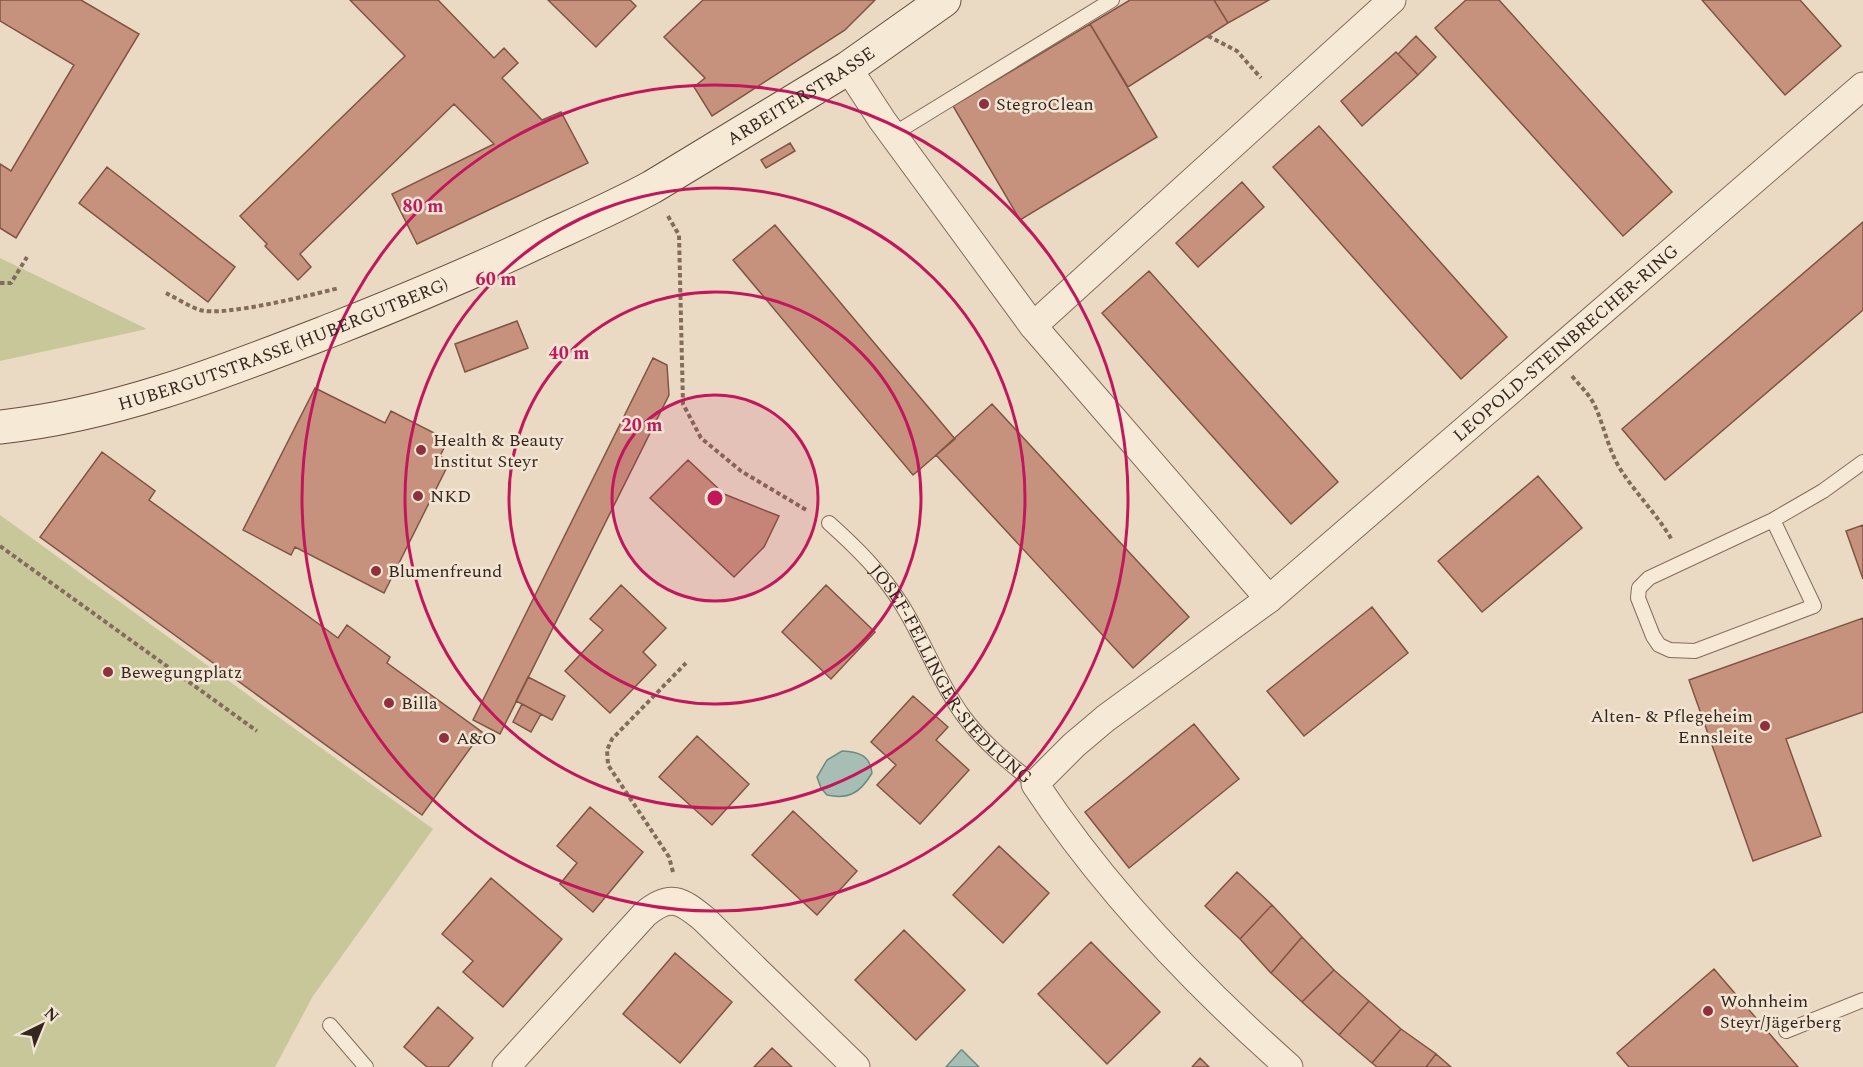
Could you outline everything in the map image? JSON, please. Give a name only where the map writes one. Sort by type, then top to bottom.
[{"type":"street","name":"ARBEITERSTRASSE","points":[[652,187],[848,68],[944,0]]},
{"type":"street","points":[[1033,326],[1392,0]]},
{"type":"street","points":[[848,68],[892,135],[1033,326],[1269,599]]},
{"type":"street","name":"LEOPOLD-STEINBRECHER-RING","points":[[1035,784],[1074,745],[1106,718],[1269,599],[1863,86]]},
{"type":"street","name":"HUBERGUTSTRASSE (HUBERGUTBERG)","points":[[0,427],[99,410],[173,390],[386,308],[492,263],[652,187]]},
{"type":"street","name":"JOSEF-FELLINGER-SIEDLUNG","points":[[1035,784],[1063,826],[1114,889],[1188,972],[1240,1024],[1288,1067]]},
{"type":"street","points":[[506,1067],[645,914],[658,903],[673,900],[690,908],[704,919],[855,1067]]},
{"type":"lane","points":[[892,135],[1112,0]]},
{"type":"lane","points":[[1773,520],[1814,606],[1695,651],[1670,650],[1659,645],[1653,636],[1638,598],[1639,588],[1649,578],[1773,520],[1823,490],[1863,462]]},
{"type":"lane","name":"JOSEF-FELLINGER-SIEDLUNG","points":[[829,523],[860,550],[902,605],[961,713],[982,739],[1035,784]]},
{"type":"lane","points":[[1786,1031],[1863,1000]]},
{"type":"lane","points":[[330,1025],[366,1067]]},
{"type":"path","points":[[1208,36],[1237,51],[1281,101]]},
{"type":"path","points":[[652,187],[679,235],[683,404],[701,438],[741,471],[829,523]]},
{"type":"path","points":[[0,283],[11,283],[27,258]]},
{"type":"path","points":[[166,293],[200,310],[217,312],[354,287],[364,291],[386,308]]},
{"type":"path","points":[[1550,354],[1586,392],[1594,405],[1618,465],[1633,488],[1663,524],[1684,561]]},
{"type":"path","points":[[0,546],[257,730]]},
{"type":"path","points":[[673,900],[674,874],[669,857],[608,765],[607,750],[612,740],[686,663]]},
{"type":"green space","points":[[0,258],[147,329],[0,361]]},
{"type":"green space","name":"Bewegungplatz","points":[[0,515],[433,829],[313,996],[275,1067],[0,1067]]},
{"type":"shaded area","points":[[842,751],[854,752],[866,758],[872,773],[854,793],[842,796],[827,795],[821,788],[817,777],[827,760]]},
{"type":"shaded area","points":[[962,1050],[979,1067],[946,1067]]},
{"type":"building","points":[[0,0],[81,0],[139,34],[16,238],[0,228],[0,164],[11,171],[74,65],[0,21]]},
{"type":"building","points":[[350,0],[438,0],[494,58],[504,48],[518,63],[502,78],[542,120],[561,112],[588,163],[417,244],[392,194],[494,144],[454,104],[300,254],[311,267],[298,280],[240,216],[405,56]]},
{"type":"building","points":[[548,0],[630,0],[636,6],[596,47]]},
{"type":"building","points":[[703,0],[875,0],[845,30],[712,116],[694,87],[705,78],[664,37]]},
{"type":"building","points":[[1130,0],[1214,0],[1228,23],[1128,87],[1090,24]]},
{"type":"building","points":[[1214,0],[1269,0],[1228,23]]},
{"type":"building","points":[[1466,0],[1499,0],[1672,192],[1623,236],[1435,28]]},
{"type":"building","points":[[1702,0],[1800,0],[1841,46],[1785,95]]},
{"type":"building","points":[[1090,24],[1157,137],[1020,220],[953,106]]},
{"type":"building","points":[[1416,36],[1436,57],[1418,75],[1398,54]]},
{"type":"building","points":[[1396,52],[1418,75],[1362,126],[1341,101]]},
{"type":"building","points":[[1319,126],[1507,337],[1461,379],[1273,167]]},
{"type":"building","points":[[790,143],[795,151],[766,168],[761,160]]},
{"type":"building","points":[[107,167],[235,267],[208,302],[79,203]]},
{"type":"building","points":[[1242,182],[1264,207],[1198,267],[1176,243]]},
{"type":"building","points":[[1863,222],[1863,310],[1665,480],[1622,429]]},
{"type":"building","points":[[775,225],[955,439],[913,475],[733,260]]},
{"type":"building","points":[[1149,271],[1338,482],[1291,524],[1102,313]]},
{"type":"building","points":[[517,321],[528,348],[465,372],[455,344]]},
{"type":"building","points":[[653,358],[667,365],[669,395],[500,734],[473,720]]},
{"type":"building","points":[[315,388],[385,423],[391,411],[448,440],[440,456],[450,461],[384,593],[295,547],[291,555],[243,530]]},
{"type":"building","points":[[992,404],[1189,617],[1133,668],[936,455]]},
{"type":"building","points":[[102,452],[155,491],[149,500],[338,638],[347,625],[390,657],[387,663],[482,732],[422,815],[40,537]]},
{"type":"building","points":[[688,460],[724,494],[779,516],[764,547],[734,577],[650,498]]},
{"type":"building","points":[[1538,476],[1582,528],[1482,612],[1438,561]]},
{"type":"building","points":[[1863,525],[1863,579],[1846,531]]},
{"type":"building","points":[[621,585],[666,628],[643,652],[656,665],[610,713],[565,671],[603,630],[590,619]]},
{"type":"building","points":[[826,585],[875,632],[831,679],[782,632]]},
{"type":"building","points":[[1372,607],[1408,653],[1304,736],[1267,691]]},
{"type":"building","name":"Alten- & Pflegeheim Ennsleite","points":[[1863,618],[1863,712],[1786,739],[1821,836],[1753,861],[1689,680]]},
{"type":"building","points":[[528,677],[565,696],[552,720],[516,701]]},
{"type":"building","points":[[913,696],[948,727],[936,740],[969,770],[920,824],[877,785],[896,765],[871,742]]},
{"type":"building","points":[[522,704],[541,714],[531,732],[513,722]]},
{"type":"building","points":[[1194,724],[1239,779],[1129,868],[1085,812]]},
{"type":"building","points":[[697,736],[749,784],[712,825],[659,777]]},
{"type":"building","points":[[590,807],[643,852],[593,912],[560,884],[577,863],[557,846]]},
{"type":"building","points":[[793,811],[857,871],[817,915],[752,855]]},
{"type":"building","points":[[999,846],[1049,893],[1003,943],[953,895]]},
{"type":"building","points":[[1237,872],[1272,905],[1240,939],[1205,906]]},
{"type":"building","points":[[491,878],[562,939],[503,1007],[463,972],[473,961],[442,934]]},
{"type":"building","points":[[1272,905],[1302,937],[1271,973],[1240,939]]},
{"type":"building","points":[[904,930],[965,990],[916,1040],[855,980]]},
{"type":"building","points":[[1302,937],[1334,970],[1302,1002],[1271,973]]},
{"type":"building","points":[[1091,942],[1160,1012],[1107,1064],[1038,994]]},
{"type":"building","points":[[675,953],[732,1002],[680,1063],[623,1014]]},
{"type":"building","name":"Wohnheim Steyr/Jägerberg","points":[[1714,969],[1798,1067],[1629,1067],[1617,1053]]},
{"type":"building","points":[[1334,970],[1369,1001],[1339,1035],[1302,1002]]},
{"type":"building","points":[[1369,1001],[1401,1029],[1372,1063],[1339,1035]]},
{"type":"building","points":[[438,1007],[473,1038],[448,1067],[427,1067],[404,1047]]},
{"type":"building","points":[[1401,1029],[1436,1054],[1426,1067],[1377,1067],[1372,1063]]},
{"type":"building","points":[[772,1048],[792,1067],[754,1067]]},
{"type":"building","points":[[1436,1054],[1451,1067],[1426,1067]]},
{"type":"building","points":[[1200,1058],[1209,1067],[1192,1067]]},
{"type":"place","name":"StegroClean","points":[[984,104]]},
{"type":"place","name":"Health & Beauty Institut Steyr","points":[[421,450]]},
{"type":"place","name":"NKD","points":[[418,496]]},
{"type":"place","name":"Blumenfreund","points":[[376,571]]},
{"type":"place","name":"Bewegungplatz","points":[[108,672]]},
{"type":"place","name":"Billa","points":[[389,703]]},
{"type":"place","name":"Alten- & Pflegeheim Ennsleite","points":[[1765,726]]},
{"type":"place","name":"A&O","points":[[444,738]]},
{"type":"place","name":"Wohnheim Steyr/Jägerberg","points":[[1708,1011]]}]
